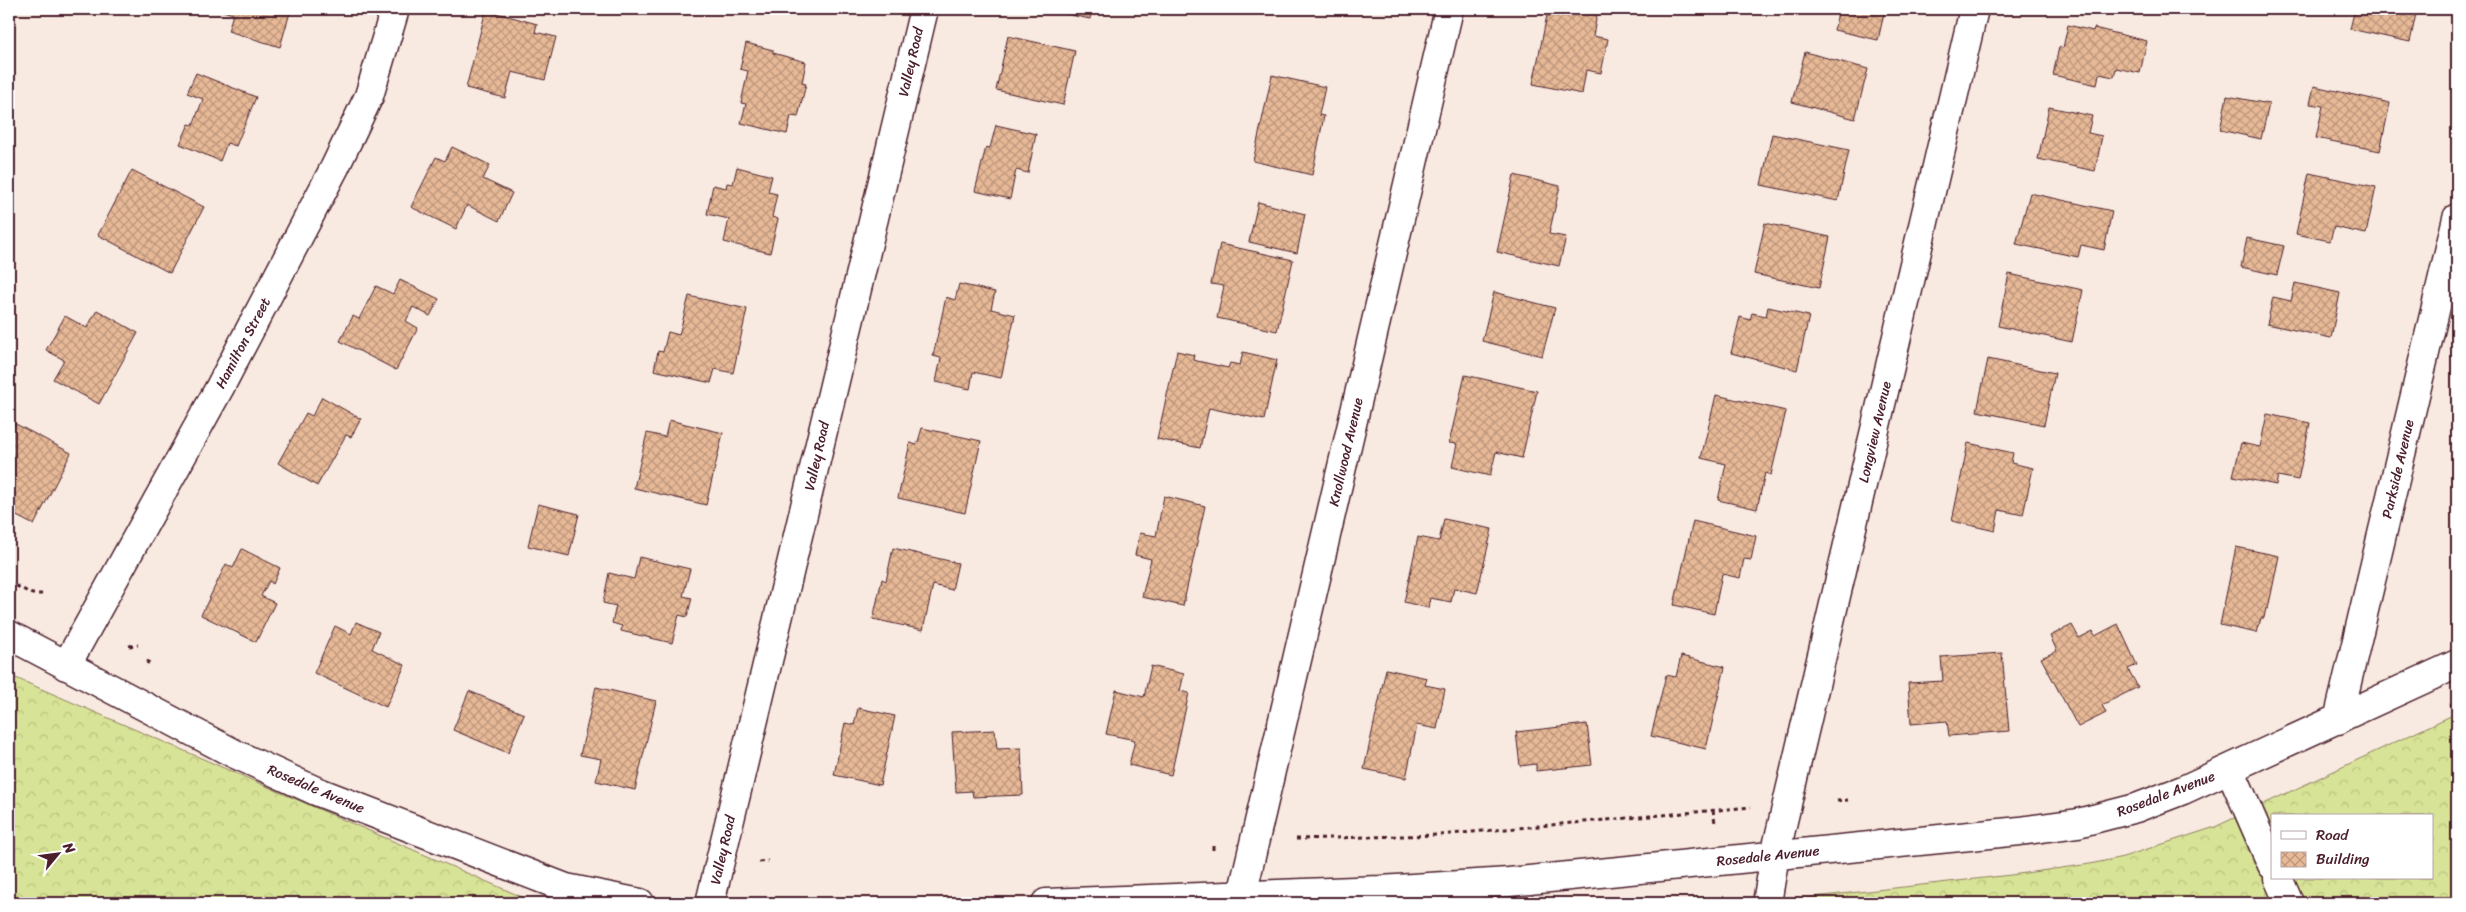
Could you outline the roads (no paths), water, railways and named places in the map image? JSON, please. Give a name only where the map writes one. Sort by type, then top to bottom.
[{"type":"street","name":"Hamilton Street","points":[[66,666],[220,387],[336,166],[369,96],[395,9]]},
{"type":"street","name":"Valley Road","points":[[710,903],[924,9]]},
{"type":"street","name":"Knollwood Avenue","points":[[1242,894],[1449,9]]},
{"type":"street","name":"Longview Avenue","points":[[1767,903],[1775,855],[1974,9]]},
{"type":"street","name":"Parkside Avenue","points":[[2338,720],[2457,218]]},
{"type":"street","name":"Rosedale Avenue","points":[[9,635],[235,754],[316,791],[566,888],[640,903]]},
{"type":"street","name":"Rosedale Avenue","points":[[1046,903],[1509,882],[2020,831],[2078,822],[2136,808],[2184,790],[2457,664]]},
{"type":"street","points":[[2230,769],[2271,863]]},
{"type":"street","points":[[2279,880],[2289,903]]}]
